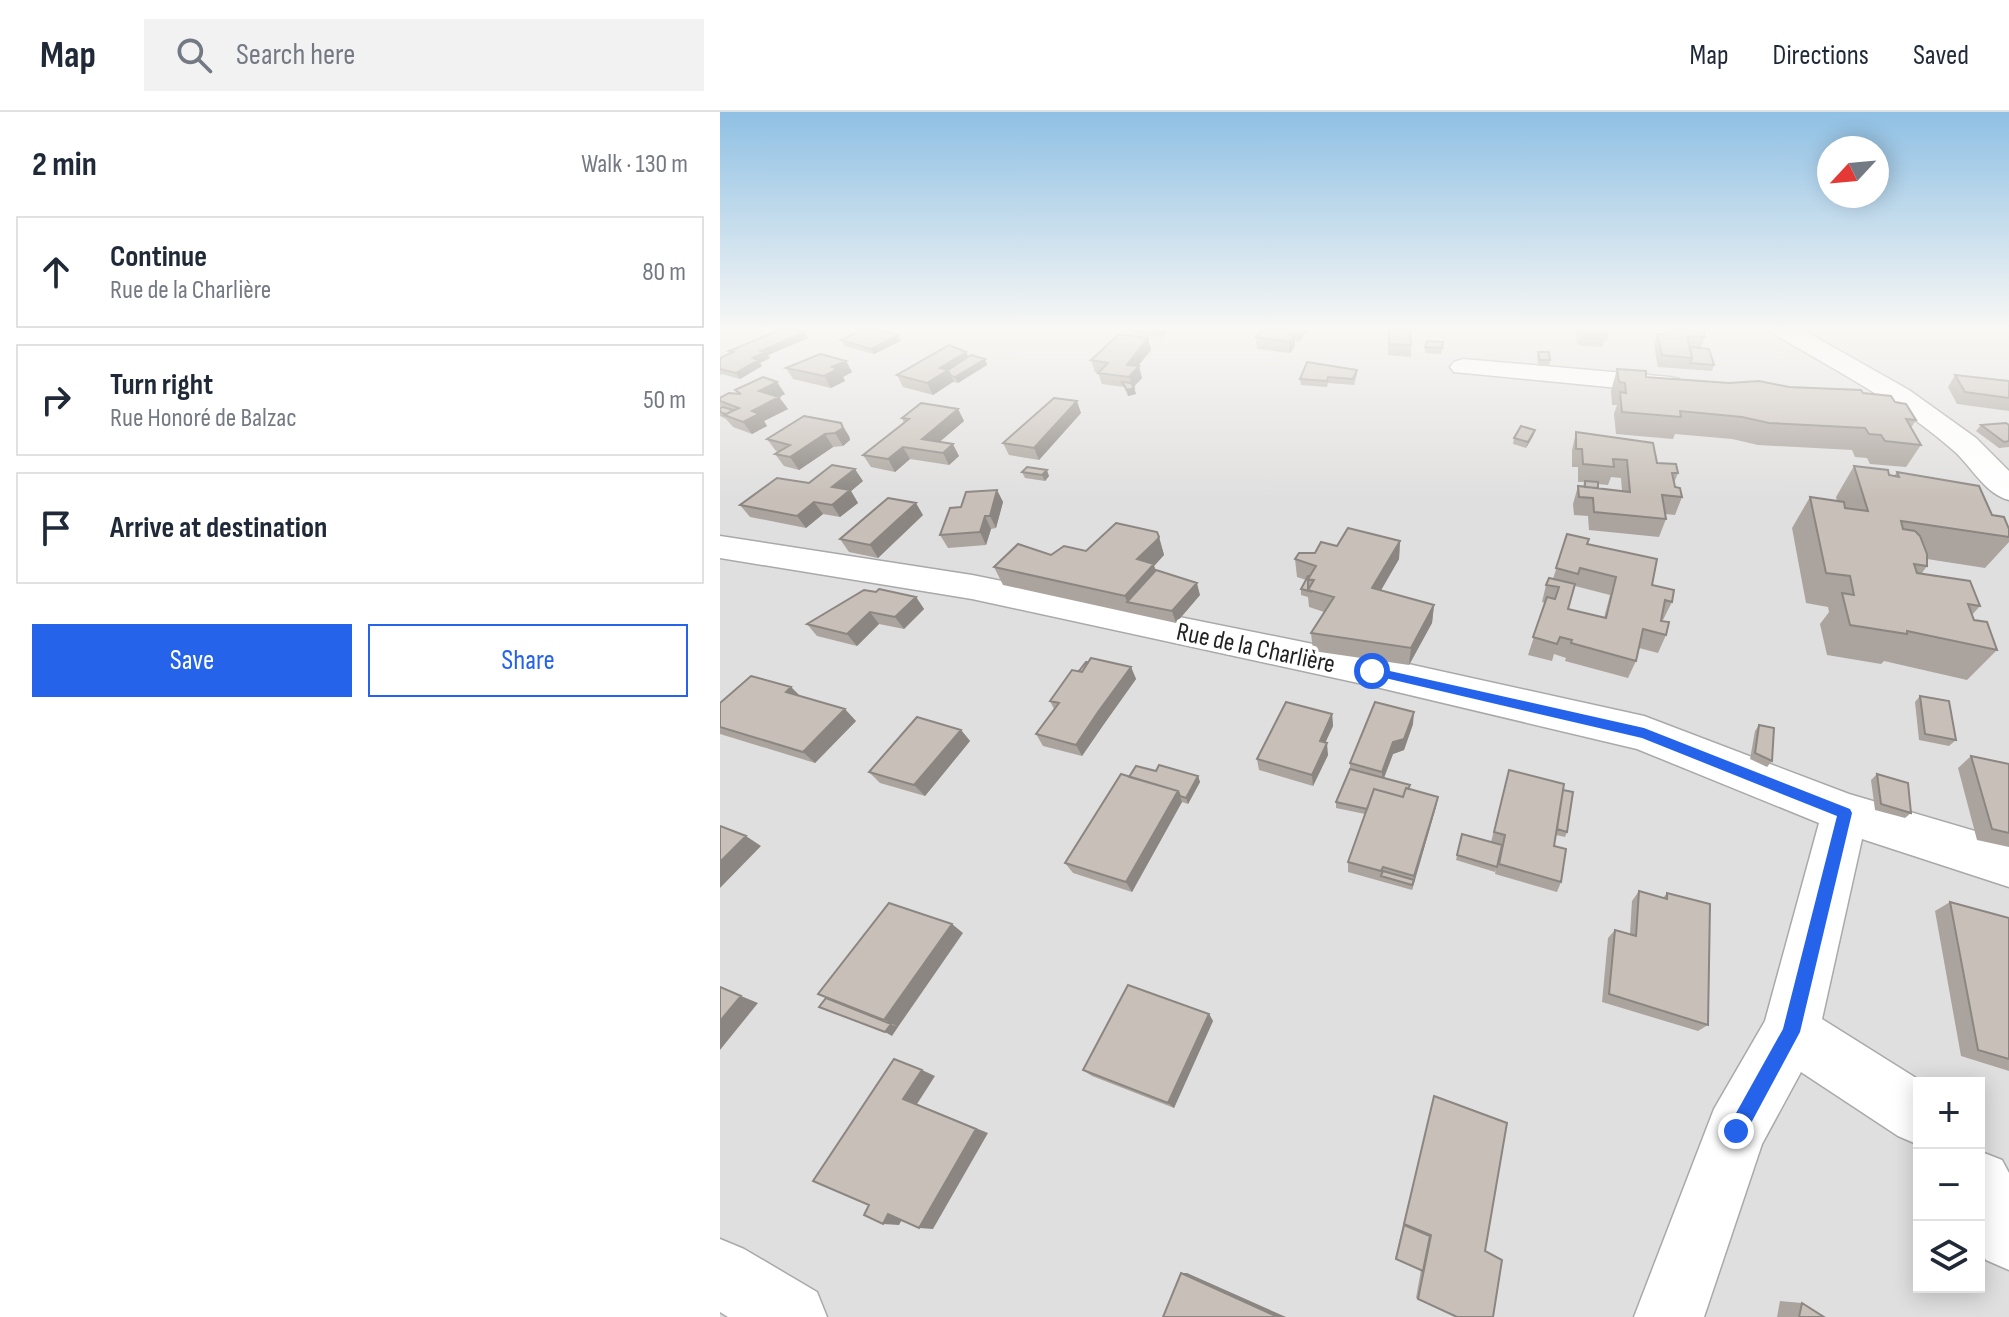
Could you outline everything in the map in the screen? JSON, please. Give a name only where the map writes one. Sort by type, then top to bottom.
[{"type":"street","points":[[1690,386],[1699,387]]},
{"type":"street","points":[[1882,386],[1965,445],[2009,490]]},
{"type":"street","points":[[1856,401],[1899,396]]},
{"type":"street","name":"Rue de la Charlière","points":[[720,547],[972,587],[1372,671],[1644,733],[1845,813],[2009,864]]},
{"type":"street","points":[[1669,1317],[1736,1131],[1791,1032],[1845,813]]},
{"type":"street","points":[[1791,1032],[1913,1111]]},
{"type":"street","points":[[1985,1194],[2009,1237]]},
{"type":"street","points":[[720,1273],[792,1317]]},
{"type":"shaded area","points":[[720,386],[2009,386],[2009,1317],[720,1317]]},
{"type":"building","points":[[743,386],[769,386],[759,391],[779,397],[752,411],[759,414],[743,422],[724,415],[739,408],[720,401],[729,393],[741,394],[735,390]]},
{"type":"building","points":[[1625,386],[1785,386],[1861,390],[1863,393],[1891,396],[1895,402],[1906,404],[1916,420],[1906,419],[1921,445],[1885,441],[1881,435],[1869,434],[1865,428],[1769,423],[1680,411],[1681,417],[1622,412],[1620,392],[1626,393]]},
{"type":"building","points":[[1962,386],[2009,386],[2009,398],[1965,392]]},
{"type":"building","points":[[1054,398],[1077,401],[1034,448],[1003,443]]},
{"type":"building","points":[[921,403],[958,409],[922,439],[953,444],[943,453],[903,447],[888,459],[863,455],[909,419],[902,418]]},
{"type":"building","points":[[723,407],[733,410],[726,414],[720,412]]},
{"type":"building","points":[[804,416],[841,423],[843,428],[825,434],[790,457],[775,454],[790,445],[767,439]]},
{"type":"building","points":[[1981,425],[2009,425],[2009,441],[2004,442]]},
{"type":"building","points":[[1521,426],[1535,430],[1528,442],[1514,438]]},
{"type":"building","points":[[1576,432],[1653,443],[1657,463],[1676,464],[1678,473],[1672,473],[1675,487],[1680,488],[1682,497],[1662,495],[1666,519],[1594,512],[1593,498],[1579,497],[1578,486],[1630,492],[1627,460],[1613,459],[1614,467],[1583,464],[1582,449],[1576,449]]},
{"type":"building","points":[[832,465],[855,469],[832,487],[850,490],[832,505],[814,502],[797,516],[740,505],[777,478],[809,483]]},
{"type":"building","points":[[1854,466],[1888,470],[1889,475],[1899,477],[1897,472],[1979,486],[1992,515],[2004,517],[2009,537],[1901,521],[1903,529],[1915,531],[1920,536],[1927,554],[1927,566],[1914,564],[1917,573],[1970,581],[1980,606],[1968,604],[1974,620],[1987,622],[1997,650],[1907,631],[1907,634],[1850,625],[1842,593],[1854,595],[1850,576],[1826,573],[1810,497],[1844,502],[1845,508],[1868,511]]},
{"type":"building","points":[[1027,467],[1047,470],[1042,475],[1022,472]]},
{"type":"building","points":[[1585,481],[1598,482],[1598,488],[1585,487]]},
{"type":"building","points":[[997,490],[990,516],[985,516],[980,532],[940,535],[950,508],[961,507],[966,492]]},
{"type":"building","points":[[888,498],[916,503],[870,545],[840,539]]},
{"type":"building","points":[[1116,523],[1157,532],[1159,537],[1137,559],[1154,564],[1125,596],[994,567],[1018,544],[1051,555],[1064,546],[1086,551]]},
{"type":"building","points":[[1348,528],[1400,541],[1372,588],[1434,605],[1411,648],[1311,633],[1334,597],[1308,590],[1314,580],[1308,579],[1316,566],[1295,559],[1299,553],[1315,553],[1321,542],[1337,546]]},
{"type":"building","points":[[1567,534],[1589,539],[1587,544],[1657,559],[1652,585],[1674,590],[1672,602],[1665,600],[1661,621],[1669,622],[1666,635],[1643,629],[1636,661],[1571,643],[1572,640],[1560,637],[1557,644],[1533,637],[1547,597],[1555,599],[1559,587],[1546,585],[1549,578],[1575,584],[1568,609],[1606,618],[1616,577],[1580,568],[1578,574],[1556,568]]},
{"type":"building","points":[[1156,570],[1197,583],[1172,611],[1127,602]]},
{"type":"building","points":[[1310,576],[1309,591],[1301,589]]},
{"type":"building","points":[[879,589],[916,597],[895,617],[870,612],[847,634],[807,624],[864,590],[876,592]]},
{"type":"building","points":[[1091,658],[1131,667],[1076,745],[1036,734],[1059,703],[1050,701],[1072,670],[1082,672]]},
{"type":"building","points":[[751,676],[791,687],[786,692],[845,709],[803,752],[720,727],[720,703]]},
{"type":"building","points":[[1920,696],[1949,701],[1956,740],[1925,734]]},
{"type":"building","points":[[1286,702],[1332,714],[1320,741],[1327,743],[1312,775],[1257,759]]},
{"type":"building","points":[[1375,702],[1414,712],[1404,739],[1393,742],[1382,772],[1350,763]]},
{"type":"building","points":[[917,717],[961,730],[914,785],[869,772]]},
{"type":"building","points":[[1759,725],[1774,728],[1772,761],[1755,753]]},
{"type":"building","points":[[1971,756],[2009,764],[2009,833],[1992,829]]},
{"type":"building","points":[[1159,765],[1198,776],[1186,798],[1180,796],[1178,791],[1129,777],[1136,766],[1156,771]]},
{"type":"building","points":[[1350,769],[1410,785],[1403,797],[1374,789],[1367,809],[1336,802]]},
{"type":"building","points":[[1509,770],[1564,784],[1554,846],[1566,849],[1561,882],[1499,864],[1505,835],[1494,832]]},
{"type":"building","points":[[1121,774],[1178,791],[1126,882],[1065,863]]},
{"type":"building","points":[[1877,774],[1908,783],[1911,813],[1881,804]]},
{"type":"building","points":[[1406,788],[1438,797],[1414,876],[1348,862],[1374,789],[1403,797]]},
{"type":"building","points":[[1563,790],[1573,792],[1567,832],[1557,829]]},
{"type":"building","points":[[720,826],[746,836],[720,862]]},
{"type":"building","points":[[1462,834],[1502,845],[1497,867],[1457,855]]},
{"type":"building","points":[[1383,871],[1414,880],[1412,885],[1381,876]]},
{"type":"building","points":[[1639,891],[1667,899],[1667,893],[1710,904],[1708,1025],[1609,994],[1615,930],[1636,936]]},
{"type":"building","points":[[1950,902],[2009,918],[2009,1059],[1978,1050]]},
{"type":"building","points":[[889,903],[952,924],[884,1020],[818,994]]},
{"type":"building","points":[[1128,985],[1209,1014],[1168,1103],[1083,1070]]},
{"type":"building","points":[[720,987],[741,996],[720,1021]]},
{"type":"building","points":[[826,998],[891,1024],[885,1032],[819,1007]]},
{"type":"building","points":[[894,1059],[922,1070],[903,1099],[976,1129],[919,1228],[888,1214],[883,1224],[864,1215],[869,1205],[813,1181]]},
{"type":"building","points":[[1434,1096],[1507,1123],[1485,1251],[1502,1260],[1493,1317],[1457,1317],[1418,1299],[1431,1235],[1404,1224]]},
{"type":"building","points":[[1404,1225],[1430,1236],[1423,1271],[1396,1259]]},
{"type":"building","points":[[1181,1273],[1278,1317],[1163,1317]]},
{"type":"building","points":[[1802,1303],[1824,1317],[1799,1317]]},
{"type":"route","points":[[1372,671],[1644,733],[1845,813],[1791,1032],[1736,1131]]}]
